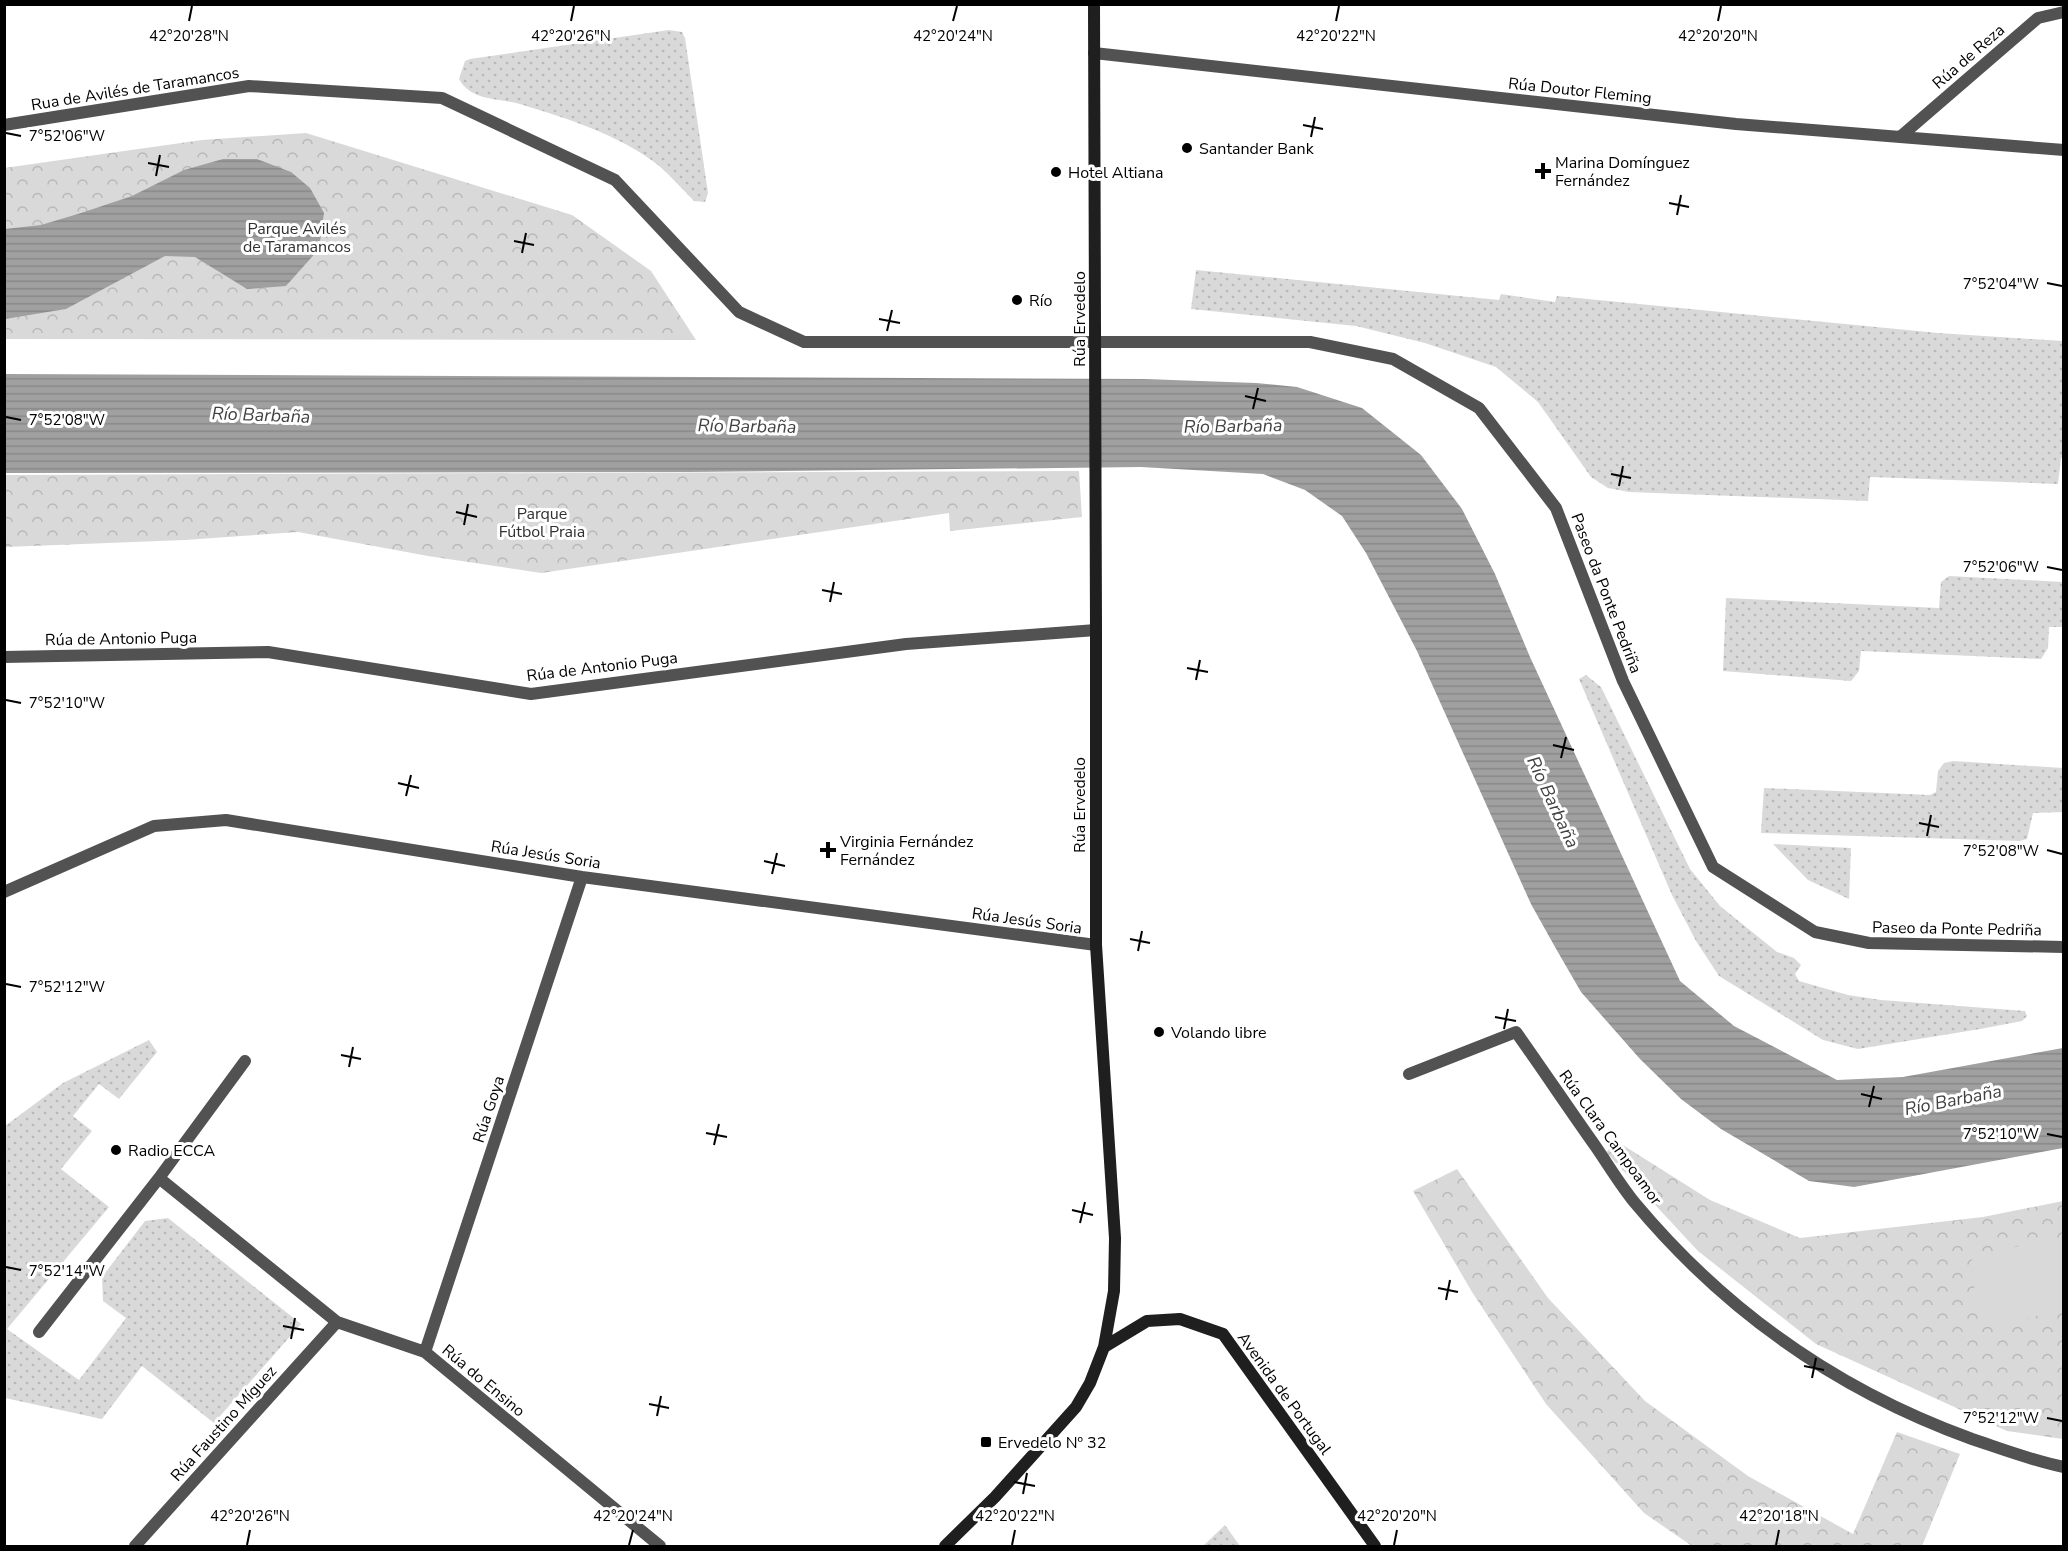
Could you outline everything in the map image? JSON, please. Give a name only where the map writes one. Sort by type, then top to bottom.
[{"type":"street","name":"Rúa Ervedelo","points":[[945,1546],[995,1497],[1076,1407],[1090,1383],[1104,1347],[1114,1291],[1115,1238],[1096,945],[1094,4]]},
{"type":"street","name":"Rúa de Reza","points":[[1899,137],[2038,18],[2064,12]]},
{"type":"street","name":"Rúa Doutor Fleming","points":[[1094,53],[1736,124],[2064,150]]},
{"type":"street","name":"Rua de Avilés de Taramancos","points":[[4,126],[249,86],[442,98],[615,180],[740,312],[804,342],[1052,342]]},
{"type":"street","name":"Paseo da Ponte Pedriña","points":[[1052,342],[1310,342],[1394,359],[1479,408],[1556,508],[1623,681],[1713,867],[1815,932],[1869,943],[2064,947]]},
{"type":"street","name":"Rúa de Antonio Puga","points":[[4,657],[267,652],[531,694],[906,644],[1096,630]]},
{"type":"street","name":"Rúa Jesús Soria","points":[[4,892],[154,826],[226,820],[582,877],[1096,945]]},
{"type":"street","name":"Rúa Goya","points":[[425,1352],[582,877]]},
{"type":"street","name":"Rúa Clara Campoamor","points":[[1409,1074],[1516,1032],[1634,1202],[1696,1270],[1747,1316],[1791,1349],[1839,1379],[1895,1408],[1998,1448],[2064,1467]]},
{"type":"street","points":[[39,1332],[159,1178],[245,1060]]},
{"type":"street","name":"Rúa do Ensino","points":[[159,1178],[337,1322],[425,1352],[660,1546]]},
{"type":"street","name":"Avenida de Portugal","points":[[1104,1347],[1147,1321],[1180,1319],[1223,1334],[1375,1546]]},
{"type":"street","name":"Rúa Faustino Míguez","points":[[135,1546],[337,1322]]},
{"type":"green space","points":[[669,30],[682,32],[685,38],[708,193],[705,202],[694,201],[658,165],[610,136],[538,109],[478,95],[464,86],[459,79],[465,61],[470,59]]},
{"type":"green space","name":"Parque Avilés de Taramancos","points":[[306,133],[572,215],[651,271],[696,340],[5,339],[4,168],[202,140]]},
{"type":"green space","points":[[1196,270],[1499,300],[1501,294],[1555,302],[1557,296],[1938,333],[2063,341],[2064,457],[2061,458],[2058,484],[1870,477],[1868,501],[1629,492],[1608,488],[1591,477],[1538,402],[1496,367],[1425,343],[1356,326],[1191,309]]},
{"type":"green space","name":"Parque Fútbol Praia","points":[[1079,471],[1082,517],[950,531],[949,513],[541,573],[428,556],[298,532],[185,540],[5,547],[5,475]]},
{"type":"green space","points":[[1949,576],[2063,582],[2063,627],[2049,627],[2048,648],[2041,659],[1861,651],[1859,671],[1851,681],[1723,671],[1726,598],[1939,608],[1941,582]]},
{"type":"green space","points":[[1586,675],[1601,687],[1690,869],[1720,906],[1777,952],[1794,958],[1801,965],[1795,974],[1799,981],[1848,995],[1881,1000],[2025,1011],[2027,1016],[2022,1021],[1858,1049],[1823,1040],[1719,976],[1696,941],[1672,895],[1579,679]]},
{"type":"green space","points":[[1953,761],[2063,768],[2063,812],[2033,813],[2027,839],[2020,841],[1761,833],[1764,788],[1930,795],[1936,792],[1938,771],[1944,763]]},
{"type":"green space","points":[[1773,844],[1851,848],[1849,899],[1808,880]]},
{"type":"green space","points":[[149,1040],[157,1052],[119,1099],[99,1084],[73,1116],[92,1131],[61,1169],[109,1207],[7,1329],[79,1380],[126,1318],[103,1301],[102,1277],[145,1221],[168,1218],[301,1324],[214,1423],[142,1366],[102,1419],[5,1398],[5,1126],[63,1083]]},
{"type":"green space","points":[[1618,1142],[1710,1200],[1800,1238],[1983,1217],[2063,1201],[2063,1439],[2007,1431],[1816,1344],[1698,1251],[1606,1152]]},
{"type":"green space","points":[[1457,1169],[1548,1298],[1645,1401],[1748,1476],[1853,1534],[1897,1432],[1960,1454],[1922,1546],[1692,1546],[1644,1513],[1546,1404],[1472,1292],[1413,1191]]},
{"type":"green space","points":[[2063,1237],[2063,1310],[1993,1326],[1980,1319],[1970,1263],[1975,1255]]},
{"type":"green space","points":[[1225,1525],[1240,1546],[1203,1546]]},
{"type":"water","points":[[223,159],[257,159],[291,172],[310,188],[324,213],[319,249],[286,286],[247,289],[195,257],[165,256],[66,309],[5,319],[5,229],[41,225],[81,213],[132,196],[184,170]]},
{"type":"water","name":"Río Barbaña","points":[[5,374],[1144,379],[1256,383],[1297,387],[1362,408],[1421,455],[1462,509],[1495,574],[1530,657],[1680,981],[1734,1026],[1837,1080],[1903,1077],[2063,1048],[2063,1148],[1854,1187],[1809,1181],[1721,1129],[1681,1099],[1640,1059],[1581,992],[1531,904],[1417,651],[1366,553],[1342,516],[1305,490],[1263,474],[1141,467],[688,472],[5,473]]},
{"type":"place","name":"Santander Bank","points":[[1187,148]]},
{"type":"place","name":"Marina Domínguez Fernández","points":[[1543,171]]},
{"type":"place","name":"Hotel Altiana","points":[[1056,172]]},
{"type":"place","name":"Río","points":[[1017,300]]},
{"type":"place","name":"Virginia Fernández Fernández","points":[[828,850]]},
{"type":"place","name":"Volando libre","points":[[1159,1032]]},
{"type":"place","name":"Radio ECCA","points":[[116,1150]]},
{"type":"place","name":"Ervedelo Nº 32","points":[[986,1442]]}]
